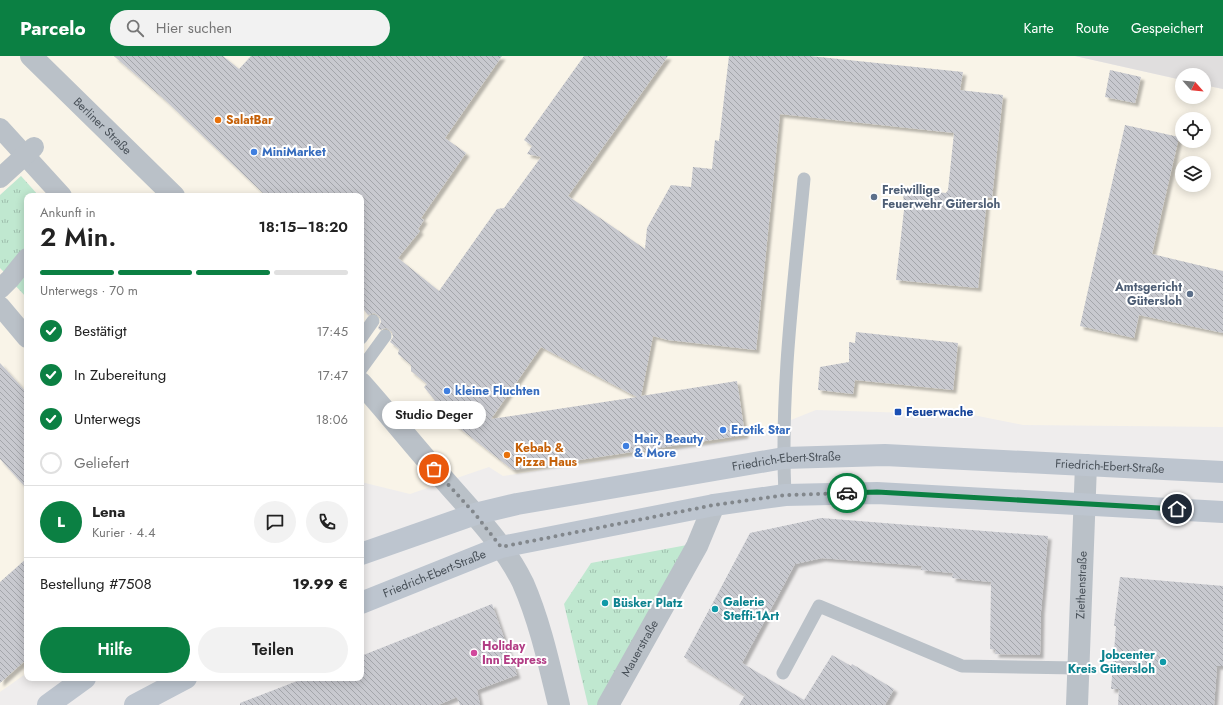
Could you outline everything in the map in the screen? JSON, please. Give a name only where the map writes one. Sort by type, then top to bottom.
[{"type":"main road","name":"Friedrich-Ebert-Straße","points":[[364,553],[475,514],[518,504],[784,458],[885,455],[1223,472]]},
{"type":"main road","name":"Friedrich-Ebert-Straße","points":[[364,602],[501,547],[714,505],[786,495],[877,492],[1223,512]]},
{"type":"main road","points":[[48,705],[81,681]]},
{"type":"main road","points":[[135,705],[180,681]]},
{"type":"street","name":"Berliner Straße","points":[[31,56],[171,193]]},
{"type":"street","points":[[1,119],[29,151],[60,193]]},
{"type":"street","points":[[0,178],[29,151]]},
{"type":"street","points":[[0,289],[24,261]]},
{"type":"street","points":[[2,311],[24,335]]},
{"type":"street","points":[[364,387],[431,466],[475,514],[501,547],[522,582],[531,604],[539,626],[559,705]]},
{"type":"street","name":"Ziethenstraße","points":[[1077,705],[1086,465]]},
{"type":"street","name":"Mauerstraße","points":[[608,705],[697,546],[714,505]]},
{"type":"lane","points":[[786,495],[784,458],[785,375],[804,179]]},
{"type":"lane","points":[[364,334],[373,321]]},
{"type":"lane","points":[[364,365],[384,336]]},
{"type":"lane","points":[[783,673],[819,606],[962,666],[1078,668]]},
{"type":"shaded area","points":[[0,56],[1075,56],[1175,78],[1175,104],[1211,104],[1211,86],[1223,89],[1223,427],[1023,425],[973,415],[816,410],[746,438],[503,476],[489,467],[410,494],[364,483],[364,193],[36,193],[21,176],[0,195]]},
{"type":"shaded area","points":[[1075,56],[1223,56],[1223,89],[1211,86],[1211,68],[1175,68],[1175,78]]},
{"type":"shaded area","points":[[0,268],[24,295],[24,675],[0,692]]},
{"type":"green space","points":[[21,176],[36,193],[24,193],[24,254],[8,276],[0,268],[0,195]]},
{"type":"green space","points":[[24,267],[24,295],[12,282]]},
{"type":"green space","points":[[687,545],[599,705],[588,705],[564,604],[591,563]]},
{"type":"building","points":[[114,56],[223,56],[239,69],[251,56],[502,56],[445,138],[466,153],[421,218],[424,220],[418,229],[420,231],[398,258],[439,291],[497,209],[504,208],[541,157],[527,154],[532,146],[524,140],[584,56],[668,56],[568,196],[645,249],[647,228],[671,185],[691,187],[693,167],[712,169],[715,140],[719,141],[729,56],[810,56],[963,72],[960,90],[1003,95],[992,198],[987,197],[978,288],[896,280],[904,210],[903,188],[946,193],[948,190],[954,133],[780,114],[756,350],[668,340],[653,336],[641,396],[737,381],[745,435],[513,470],[453,423],[424,387],[427,384],[411,371],[411,365],[398,354],[399,349],[390,342],[393,337],[392,332],[386,328],[380,330],[378,328],[381,322],[380,317],[374,313],[368,315],[364,310],[364,193],[263,193],[165,100]],"holes":[[[541,347],[637,397],[491,419]]]},
{"type":"building","points":[[1110,70],[1141,77],[1135,103],[1105,97]]},
{"type":"building","points":[[1125,125],[1175,136],[1175,148],[1176,148],[1152,254],[1223,271],[1223,333],[1139,315],[1134,338],[1080,326]]},
{"type":"building","points":[[856,332],[958,343],[953,390],[855,380],[853,394],[818,390],[820,367],[849,362],[849,342],[855,343]]},
{"type":"building","points":[[0,363],[24,390],[24,486],[0,459]]},
{"type":"building","points":[[821,518],[1048,536],[1041,611],[1040,655],[995,654],[996,650],[990,649],[991,582],[952,578],[953,573],[921,570],[922,566],[822,558],[795,564],[742,663],[804,700],[832,655],[851,666],[852,664],[894,689],[885,705],[739,705],[745,695],[684,657],[750,533]]},
{"type":"building","points":[[24,561],[24,662],[0,683],[0,582]]},
{"type":"building","name":"Jobcenter Kreis Gütersloh","points":[[1120,577],[1223,586],[1223,666],[1217,666],[1214,705],[1118,705],[1119,689],[1111,689],[1116,626],[1114,626]]},
{"type":"building","points":[[492,604],[517,675],[477,690],[480,705],[460,705],[457,697],[438,705],[240,705],[240,703],[297,681],[364,681],[364,655]]},
{"type":"way so far","points":[[434,469],[475,514],[501,547],[714,505],[786,495],[847,493]]},
{"type":"place","name":"SalatBar","points":[[218,120]]},
{"type":"place","name":"MiniMarket","points":[[254,152]]},
{"type":"place","name":"Freiwillige Feuerwehr Gütersloh","points":[[874,197]]},
{"type":"place","name":"Amtsgericht Gütersloh","points":[[1190,294]]},
{"type":"place","name":"kleine Fluchten","points":[[447,391]]},
{"type":"place","name":"Feuerwache","points":[[898,412]]},
{"type":"place","name":"Erotik Star","points":[[723,430]]},
{"type":"place","name":"Hair, Beauty & More","points":[[626,446]]},
{"type":"place","name":"Kebab & Pizza Haus","points":[[507,455]]},
{"type":"place","name":"Studio Deger","points":[[434,469]]},
{"type":"place","name":"Büsker Platz","points":[[605,603]]},
{"type":"place","name":"Galerie Steffi-1Art","points":[[715,609]]},
{"type":"place","name":"Holiday Inn Express","points":[[474,653]]},
{"type":"place","name":"Jobcenter Kreis Gütersloh","points":[[1163,662]]},
{"type":"route","points":[[847,493],[877,492],[1177,509]]}]
